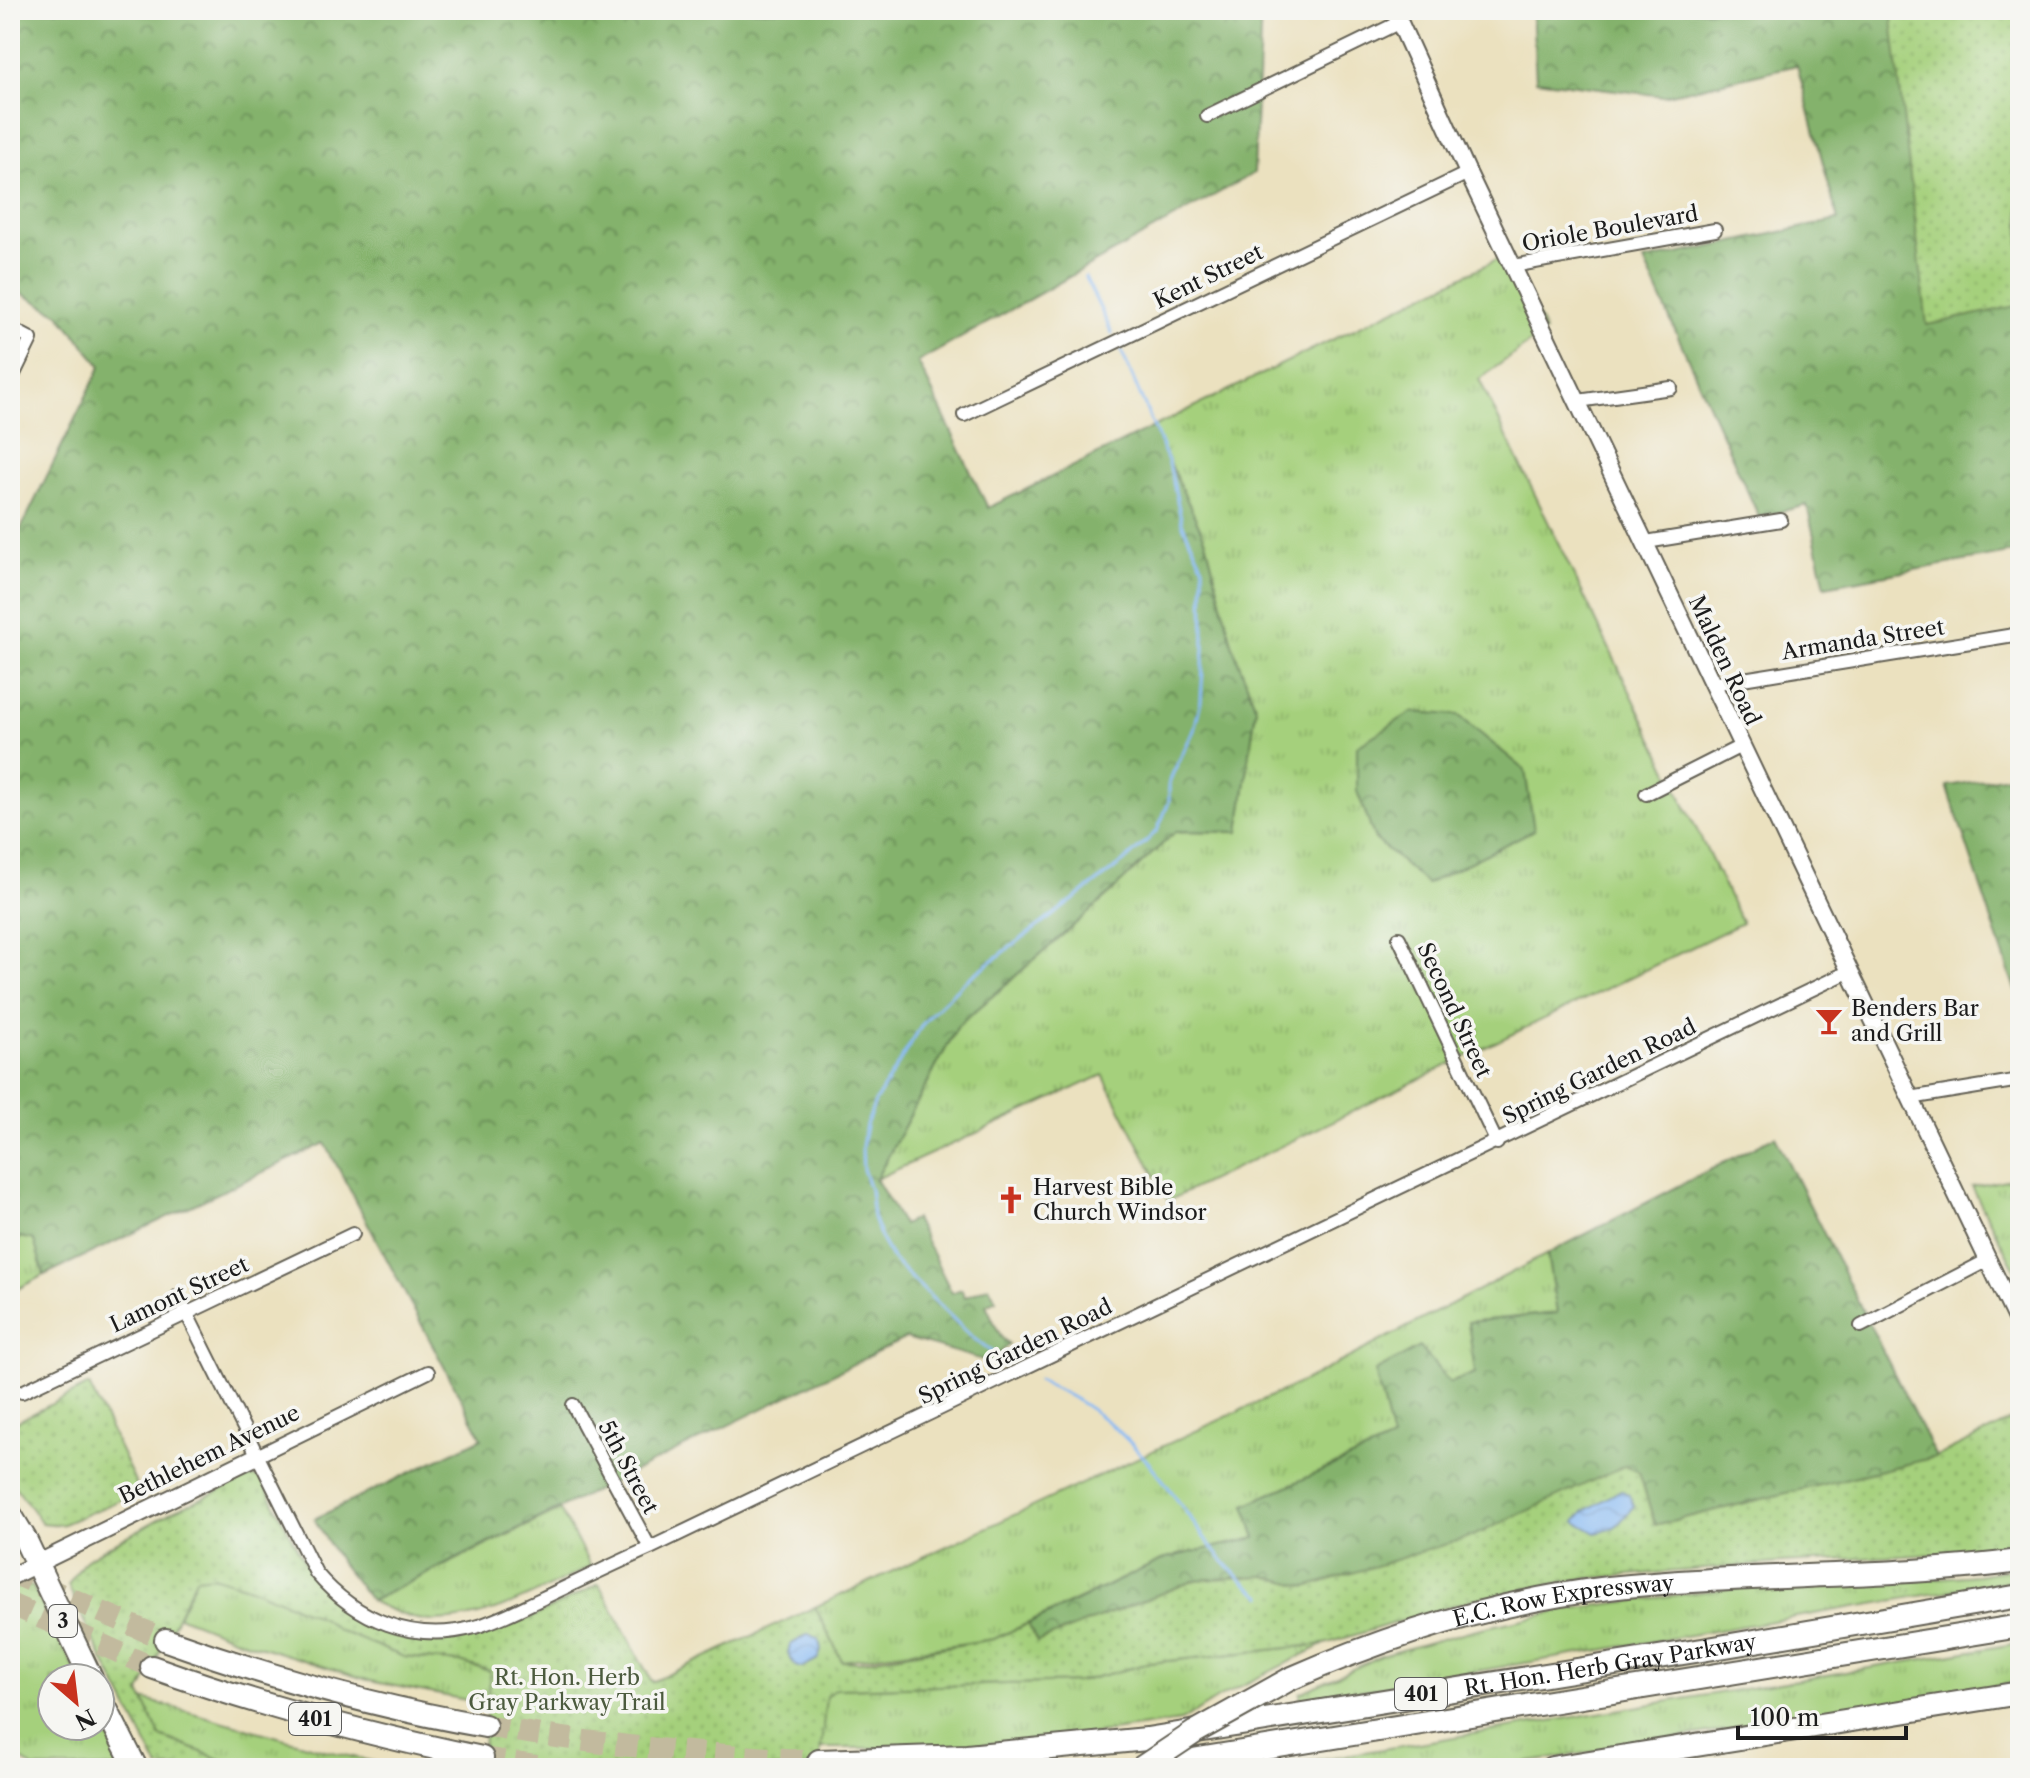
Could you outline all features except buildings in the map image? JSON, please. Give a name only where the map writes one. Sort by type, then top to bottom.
[{"type":"highway","name":"3","points":[[10,1514],[83,1662]]},
{"type":"highway","name":"E.C. Row Expressway","points":[[1142,1768],[1208,1724],[1290,1679],[1409,1632],[1487,1610],[1555,1596],[1650,1585],[1922,1571],[2020,1561]]},
{"type":"highway","name":"Rt. Hon. Herb Gray Parkway","points":[[819,1761],[967,1756],[1147,1739],[2020,1596]]},
{"type":"highway","name":"Rt. Hon. Herb Gray Parkway","points":[[1142,1768],[2020,1626]]},
{"type":"highway","name":"401","points":[[166,1640],[317,1688],[485,1726]]},
{"type":"highway","name":"401","points":[[152,1667],[285,1711],[482,1758]]},
{"type":"highway","points":[[1552,1768],[2020,1693]]},
{"type":"highway","points":[[116,1729],[136,1768]]},
{"type":"main road","name":"Malden Road","points":[[1397,16],[1468,173],[2020,1327]]},
{"type":"main road","name":"Bethlehem Avenue","points":[[10,1577],[257,1456]]},
{"type":"street","points":[[1207,116],[1397,16]]},
{"type":"street","name":"Kent Street","points":[[964,415],[1468,173]]},
{"type":"street","name":"Oriole Boulevard","points":[[1513,266],[1715,230]]},
{"type":"street","points":[[10,328],[31,339],[10,382]]},
{"type":"street","points":[[1578,401],[1671,388]]},
{"type":"street","points":[[1646,542],[1781,520]]},
{"type":"street","name":"Armanda Street","points":[[1712,684],[2020,634]]},
{"type":"street","points":[[1646,794],[1741,746]]},
{"type":"street","name":"Second Street","points":[[1399,938],[1497,1143]]},
{"type":"street","name":"Spring Garden Road","points":[[178,1296],[316,1573],[353,1607],[368,1616],[406,1630],[451,1632],[476,1626],[650,1548],[1850,971]]},
{"type":"street","points":[[1910,1098],[2020,1080]]},
{"type":"street","name":"Lamont Street","points":[[22,1392],[353,1234]]},
{"type":"street","points":[[1861,1326],[1988,1260]]},
{"type":"street","name":"Bethlehem Avenue","points":[[257,1456],[428,1372]]},
{"type":"street","name":"5th Street","points":[[573,1405],[650,1548]]},
{"type":"green space","points":[[10,10],[1261,10],[1254,173],[918,362],[988,508],[1153,427],[1206,541],[1233,647],[1256,708],[1239,832],[1176,831],[1104,899],[958,1026],[876,1179],[903,1225],[915,1219],[952,1293],[961,1289],[965,1297],[989,1286],[996,1300],[986,1305],[1001,1337],[1009,1344],[990,1362],[906,1338],[371,1601],[340,1562],[314,1519],[482,1438],[325,1143],[44,1275],[34,1240],[20,1237],[10,1257],[10,551],[101,366],[59,314],[10,287]]},
{"type":"green space","points":[[1532,10],[2020,10],[2020,551],[1825,586],[1807,505],[1759,517],[1644,261],[1838,220],[1797,65],[1663,96],[1536,80]]},
{"type":"green space","points":[[1891,10],[2020,10],[2020,305],[1927,325]]},
{"type":"green space","points":[[1508,254],[1545,332],[1479,379],[1742,923],[1168,1201],[1103,1075],[876,1179],[958,1026],[1104,899],[1176,831],[1239,832],[1256,708],[1233,647],[1206,541],[1153,427]]},
{"type":"green space","points":[[1412,712],[1458,715],[1525,770],[1534,830],[1427,884],[1375,839],[1357,791],[1357,746]]},
{"type":"green space","points":[[2020,774],[2020,988],[2015,990],[1947,786]]},
{"type":"green space","points":[[1775,1136],[1936,1457],[1655,1525],[1639,1472],[1544,1504],[1473,1537],[1307,1587],[1265,1576],[1196,1580],[1037,1642],[1028,1624],[1166,1558],[1256,1538],[1245,1505],[1392,1440],[1375,1371],[1420,1347],[1450,1383],[1475,1373],[1468,1322],[1557,1313],[1547,1254]]},
{"type":"green space","points":[[2020,1177],[2020,1279],[1972,1187]]},
{"type":"green space","points":[[20,1237],[34,1240],[44,1275],[10,1293],[10,1257]]},
{"type":"green space","points":[[1547,1254],[1557,1313],[1468,1322],[1476,1373],[1450,1383],[1392,1440],[1245,1505],[1257,1538],[1166,1558],[994,1639],[842,1661],[815,1607],[1304,1381]]},
{"type":"green space","points":[[89,1385],[140,1492],[61,1525],[42,1523],[10,1480],[10,1425]]},
{"type":"green space","name":"Rt. Hon. Herb Gray Parkway Trail","points":[[2020,1416],[2020,1544],[1955,1553],[1579,1579],[1474,1599],[1325,1644],[1149,1663],[1078,1682],[836,1689],[826,1696],[819,1768],[481,1768],[490,1671],[460,1662],[404,1657],[338,1630],[322,1618],[213,1576],[196,1578],[140,1692],[160,1736],[222,1760],[261,1768],[159,1768],[116,1684],[116,1662],[104,1662],[68,1585],[86,1559],[175,1510],[251,1477],[261,1478],[309,1571],[329,1597],[358,1618],[400,1635],[483,1637],[537,1615],[599,1584],[652,1682],[815,1607],[842,1661],[858,1662],[994,1639],[1028,1624],[1037,1642],[1196,1580],[1265,1576],[1307,1587],[1473,1536],[1624,1466],[1639,1472],[1655,1525],[1936,1457]]},
{"type":"green space","points":[[560,1510],[591,1567],[493,1611],[452,1620],[416,1619],[371,1601]]},
{"type":"green space","points":[[2020,1568],[2020,1579],[1301,1701],[1300,1693],[1381,1656],[1473,1630],[1570,1609],[1724,1589],[1838,1586],[1977,1575]]},
{"type":"green space","points":[[213,1576],[322,1618],[338,1630],[404,1657],[460,1662],[490,1671],[487,1704],[374,1682],[236,1639],[178,1616],[197,1577]]},
{"type":"green space","points":[[25,1584],[33,1587],[71,1662],[36,1662],[36,1742],[112,1742],[125,1768],[33,1768],[10,1751],[10,1590]]},
{"type":"green space","points":[[2020,1643],[2020,1682],[1495,1768],[1268,1768]]},
{"type":"green space","points":[[1325,1644],[1221,1696],[1181,1721],[1042,1741],[918,1748],[819,1748],[826,1696],[835,1689],[1078,1682],[1149,1663]]},
{"type":"green space","points":[[143,1699],[399,1768],[261,1768],[222,1760],[160,1736]]},
{"type":"water","points":[[1621,1490],[1629,1495],[1634,1506],[1619,1524],[1596,1533],[1575,1521],[1585,1511]]},
{"type":"water","points":[[809,1634],[819,1640],[821,1650],[818,1659],[801,1668],[795,1666],[788,1653],[790,1645]]},
{"type":"waterway","points":[[1085,277],[1112,333]]},
{"type":"waterway","points":[[997,1356],[973,1338],[893,1260],[873,1217],[870,1189],[863,1169],[862,1147],[875,1102],[922,1025],[934,1011],[964,982],[1125,861],[1157,831],[1169,802],[1172,775],[1194,730],[1201,701],[1204,650],[1203,567],[1182,523],[1169,463],[1121,350]]},
{"type":"waterway","points":[[1038,1380],[1094,1411],[1124,1436],[1166,1484],[1221,1559],[1263,1596]]},
{"type":"tunnel","points":[[10,1572],[166,1640]]},
{"type":"tunnel","points":[[10,1604],[152,1667]]},
{"type":"tunnel","points":[[485,1726],[652,1748],[819,1761]]},
{"type":"tunnel","points":[[482,1758],[548,1768]]},
{"type":"place","name":"Benders Bar and Grill","points":[[1829,1021]]},
{"type":"place","name":"Harvest Bible Church Windsor","points":[[1011,1200]]}]
